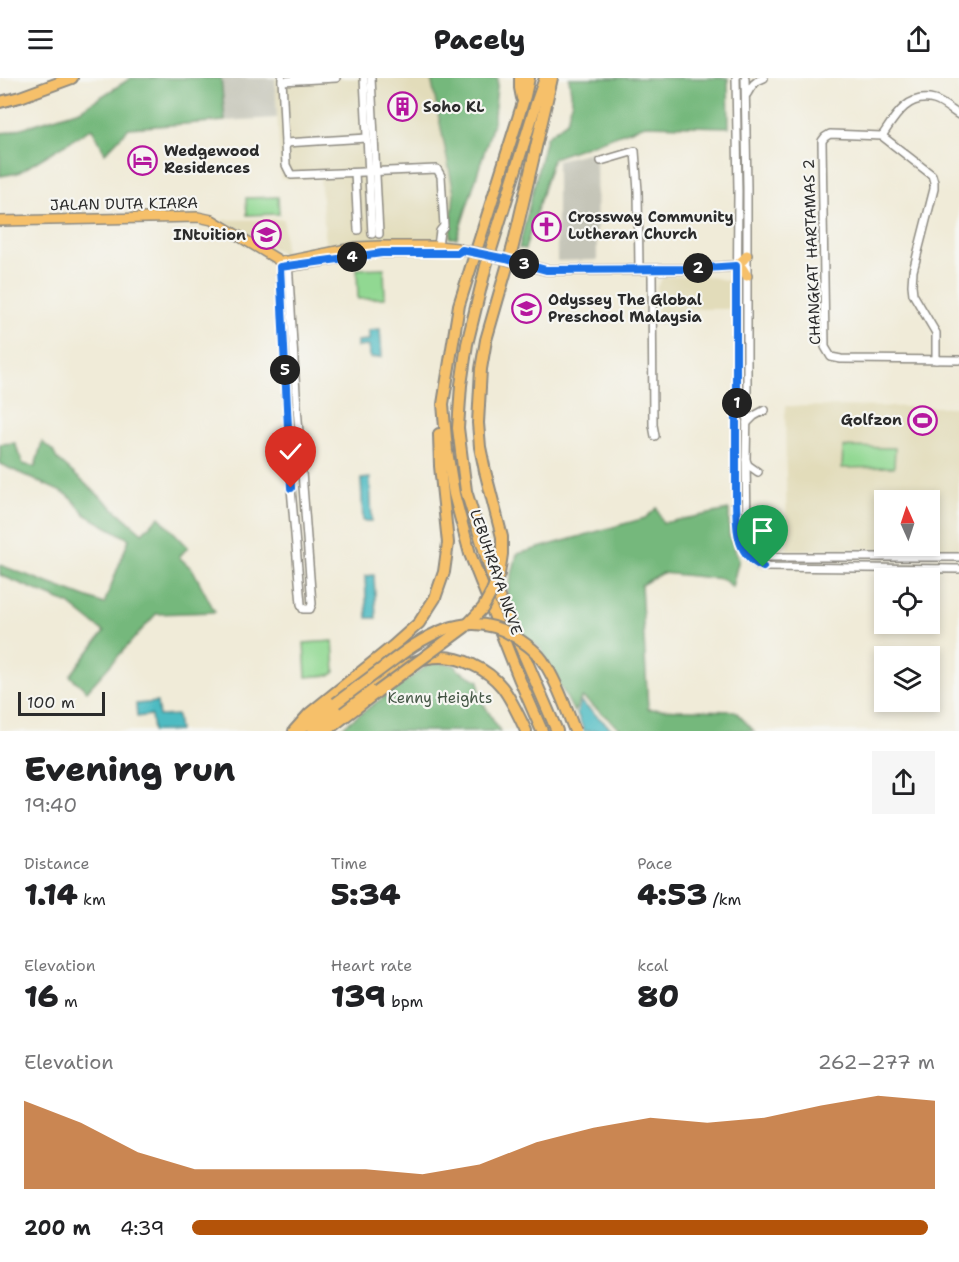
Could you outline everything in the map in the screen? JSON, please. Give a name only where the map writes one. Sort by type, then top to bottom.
[{"type":"highway","points":[[0,102],[21,97],[72,78]]},
{"type":"highway","points":[[520,78],[523,104]]},
{"type":"highway","name":"LEBUHRAYA NKVE","points":[[529,78],[523,104],[459,305],[443,404],[454,494],[470,554],[542,731]]},
{"type":"highway","points":[[536,104],[539,78]]},
{"type":"highway","points":[[536,104],[545,78]]},
{"type":"highway","points":[[326,731],[465,627],[483,608],[499,574],[502,537],[485,471],[477,423],[480,369],[518,224],[552,78]]},
{"type":"highway","name":"LEBUHRAYA NKVE","points":[[536,104],[486,267],[467,344],[458,428],[466,491],[498,595],[557,731]]},
{"type":"highway","points":[[295,731],[309,714],[418,623],[435,598],[444,572],[447,543],[439,432],[443,404]]},
{"type":"highway","points":[[295,731],[311,722],[426,637],[450,627],[475,624],[508,633],[530,647],[544,662],[575,731]]},
{"type":"highway","points":[[313,731],[389,674],[420,659],[435,657],[466,661],[485,671],[500,684],[526,731]]},
{"type":"main road","name":"JALAN DUTA KIARA","points":[[0,221],[198,217],[212,220],[282,263]]},
{"type":"main road","points":[[377,250],[438,246],[457,248],[546,270],[639,267],[652,270],[736,266],[742,268],[747,276]]},
{"type":"main road","points":[[282,263],[357,247],[457,253],[462,250]]},
{"type":"main road","points":[[736,266],[747,255]]},
{"type":"street","points":[[336,78],[282,80],[286,165],[291,175],[437,169],[441,176],[444,226],[440,231],[438,246]]},
{"type":"street","points":[[364,78],[367,138],[372,172]]},
{"type":"street","points":[[371,78],[375,234]]},
{"type":"street","points":[[736,78],[738,191],[736,500],[737,533],[741,546],[751,560],[763,567],[959,569]]},
{"type":"street","points":[[745,78],[746,460],[748,536],[752,546],[767,557],[959,557]]},
{"type":"street","points":[[745,96],[751,86],[764,78]]},
{"type":"street","points":[[936,360],[936,333],[913,294],[912,285],[913,271],[934,182],[932,175],[882,136],[901,109],[916,100],[936,100],[959,115]]},
{"type":"street","name":"CHANGKAT HARTAMAS 2","points":[[882,136],[830,134],[822,141],[825,347],[831,357],[841,360],[959,360]]},
{"type":"street","points":[[285,143],[367,138]]},
{"type":"street","points":[[601,161],[635,152],[639,267]]},
{"type":"street","points":[[355,172],[358,230]]},
{"type":"street","points":[[282,263],[296,393],[312,603],[310,609],[306,610],[301,604],[291,488],[282,263]]},
{"type":"street","points":[[652,270],[653,425],[655,436]]},
{"type":"street","points":[[747,423],[765,410]]},
{"type":"street","points":[[746,460],[748,465],[758,472]]},
{"type":"shaded area","points":[[221,78],[275,78],[277,118],[225,121]]},
{"type":"shaded area","points":[[275,78],[431,78],[454,193],[450,238],[326,246],[320,177],[281,179]]},
{"type":"shaded area","points":[[596,151],[597,260],[557,261],[557,160]]},
{"type":"shaded area","points":[[284,219],[285,255],[221,220]]},
{"type":"shaded area","points":[[702,275],[733,282],[733,309],[693,309],[663,324],[658,324],[657,287],[663,277]]},
{"type":"shaded area","points":[[785,406],[959,407],[959,550],[940,550],[940,490],[874,490],[874,550],[787,550]]},
{"type":"green space","points":[[131,78],[221,78],[225,121],[129,128],[105,153],[92,128],[18,173],[0,176],[0,133],[80,110]]},
{"type":"green space","points":[[431,78],[498,78],[493,124],[457,238],[450,238],[454,193]]},
{"type":"green space","points":[[569,78],[728,78],[729,127],[645,125],[553,158],[525,249],[519,248],[546,137],[567,121],[572,101]]},
{"type":"green space","points":[[278,197],[279,214],[247,215],[246,198]]},
{"type":"green space","points":[[384,268],[385,298],[358,299],[357,269]]},
{"type":"green space","points":[[42,442],[53,451],[57,459],[142,533],[159,517],[188,547],[179,557],[193,570],[215,612],[156,614],[87,691],[70,676],[104,632],[69,604],[0,575],[0,565],[104,604],[129,539],[86,515],[68,495],[0,464],[0,444],[15,443],[23,464],[35,467]]},
{"type":"green space","points":[[843,447],[895,448],[894,467],[842,468]]},
{"type":"green space","points":[[657,508],[663,523],[729,510],[729,536],[739,559],[732,587],[723,579],[662,573],[641,585],[648,709],[735,711],[754,731],[623,731],[582,697],[574,712],[540,648],[523,636],[506,598],[517,554],[645,518]]},
{"type":"green space","points":[[333,641],[335,672],[331,675],[306,677],[304,643]]},
{"type":"green space","name":"Kenny Heights","points":[[432,662],[455,665],[458,670],[479,681],[480,698],[500,731],[337,731]]},
{"type":"water","points":[[380,329],[382,357],[370,358],[369,346],[357,347],[357,341],[369,340],[369,330]]},
{"type":"water","points":[[370,478],[372,521],[363,521],[361,479]]},
{"type":"water","points":[[374,575],[376,618],[367,618],[365,576]]},
{"type":"water","points":[[157,702],[159,716],[177,715],[179,731],[153,731],[151,715],[137,717],[136,704]]},
{"type":"water","points":[[581,702],[614,731],[584,731],[577,713]]},
{"type":"place","name":"Soho KL","points":[[402,107]]},
{"type":"place","name":"Wedgewood Residences","points":[[143,160]]},
{"type":"place","name":"Crossway Community Lutheran Church","points":[[547,226]]},
{"type":"place","name":"INtuition","points":[[267,235]]},
{"type":"place","name":"Odyssey The Global Preschool Malaysia","points":[[527,309]]},
{"type":"place","name":"Golfzon","points":[[923,420]]},
{"type":"route","points":[[291,488],[280,267],[382,253],[457,253],[462,250],[546,270],[690,269],[736,266],[737,533],[741,546],[751,560],[763,567]]}]
